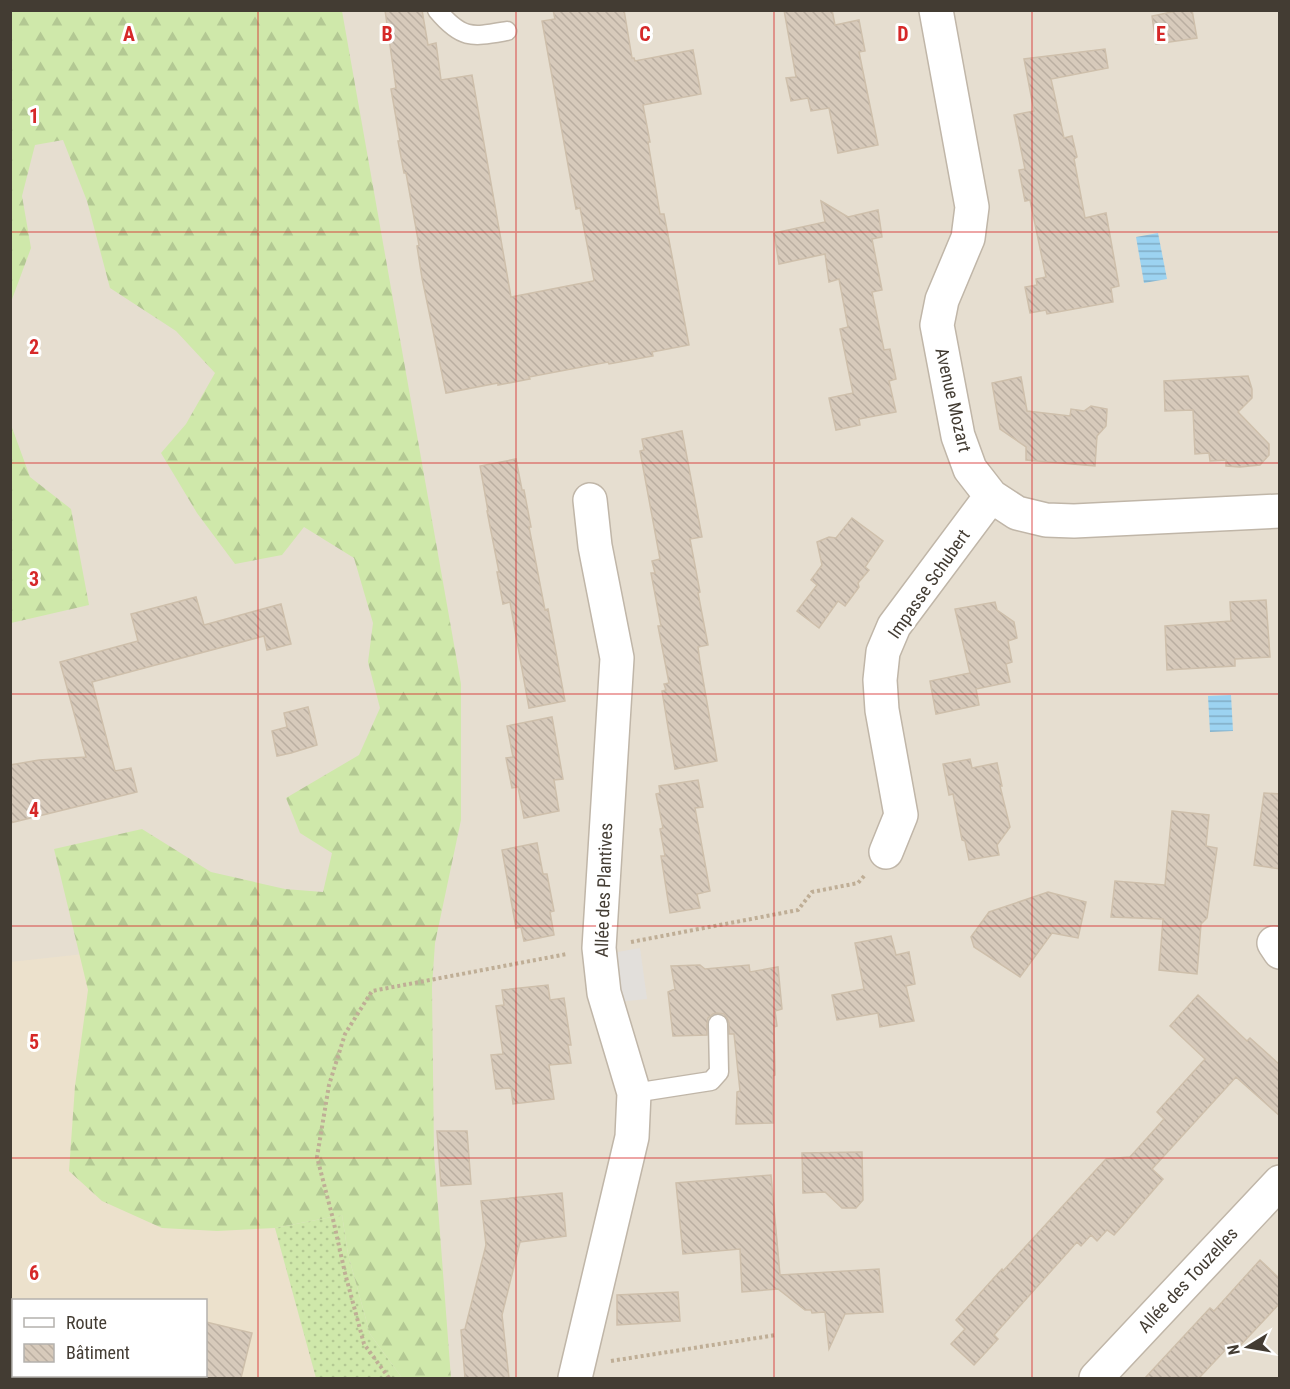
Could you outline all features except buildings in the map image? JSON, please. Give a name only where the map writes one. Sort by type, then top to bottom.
[{"type":"street","name":"Avenue Mozart","points":[[936,10],[972,207],[968,238],[942,300],[937,326],[958,436],[970,469],[991,496],[1017,513],[1046,520],[1074,521],[1280,511]]},
{"type":"street","name":"Impasse Schubert","points":[[886,852],[901,815],[882,710],[880,680],[883,652],[894,626],[991,496]]},
{"type":"street","name":"Allée des Plantives","points":[[576,1372],[632,1137],[634,1093],[604,993],[598,948],[617,658],[595,546],[590,500]]},
{"type":"street","name":"Allée des Touzelles","points":[[1096,1378],[1280,1182]]},
{"type":"lane","points":[[437,10],[456,29],[475,36],[507,31]]},
{"type":"lane","points":[[634,1093],[711,1082],[719,1072],[718,1024]]},
{"type":"path","points":[[389,1378],[364,1344],[317,1157],[329,1085],[345,1034],[372,991],[798,910],[812,892],[858,883],[886,852]]},
{"type":"path","points":[[576,1372],[776,1335]]},
{"type":"shaded area","points":[[10,11],[1279,11],[1279,1378],[11,1378]]},
{"type":"shaded area","points":[[640,948],[647,999],[617,1002],[612,953]]},
{"type":"shaded area","points":[[93,953],[275,1228],[316,1378],[11,1378],[10,962]]},
{"type":"green space","points":[[11,10],[342,11],[461,684],[461,820],[435,943],[432,987],[434,1154],[451,1378],[402,1378],[370,1334],[348,1254],[342,1215],[275,1228],[217,1231],[162,1228],[102,1201],[69,1171],[75,1086],[88,990],[54,849],[142,829],[211,872],[285,889],[323,892],[332,853],[300,833],[286,798],[359,755],[380,708],[368,662],[373,623],[354,558],[304,527],[282,555],[235,564],[197,513],[161,453],[186,424],[215,373],[176,331],[110,288],[87,201],[63,140],[35,145],[22,196],[31,248],[11,302]]},
{"type":"green space","points":[[10,422],[30,477],[71,509],[89,605],[11,623]]},
{"type":"green space","points":[[342,1215],[348,1254],[370,1334],[402,1378],[316,1378],[275,1228]]},
{"type":"water","points":[[1158,233],[1167,279],[1144,283],[1136,237]]},
{"type":"water","points":[[1231,695],[1233,731],[1210,732],[1208,696]]}]
